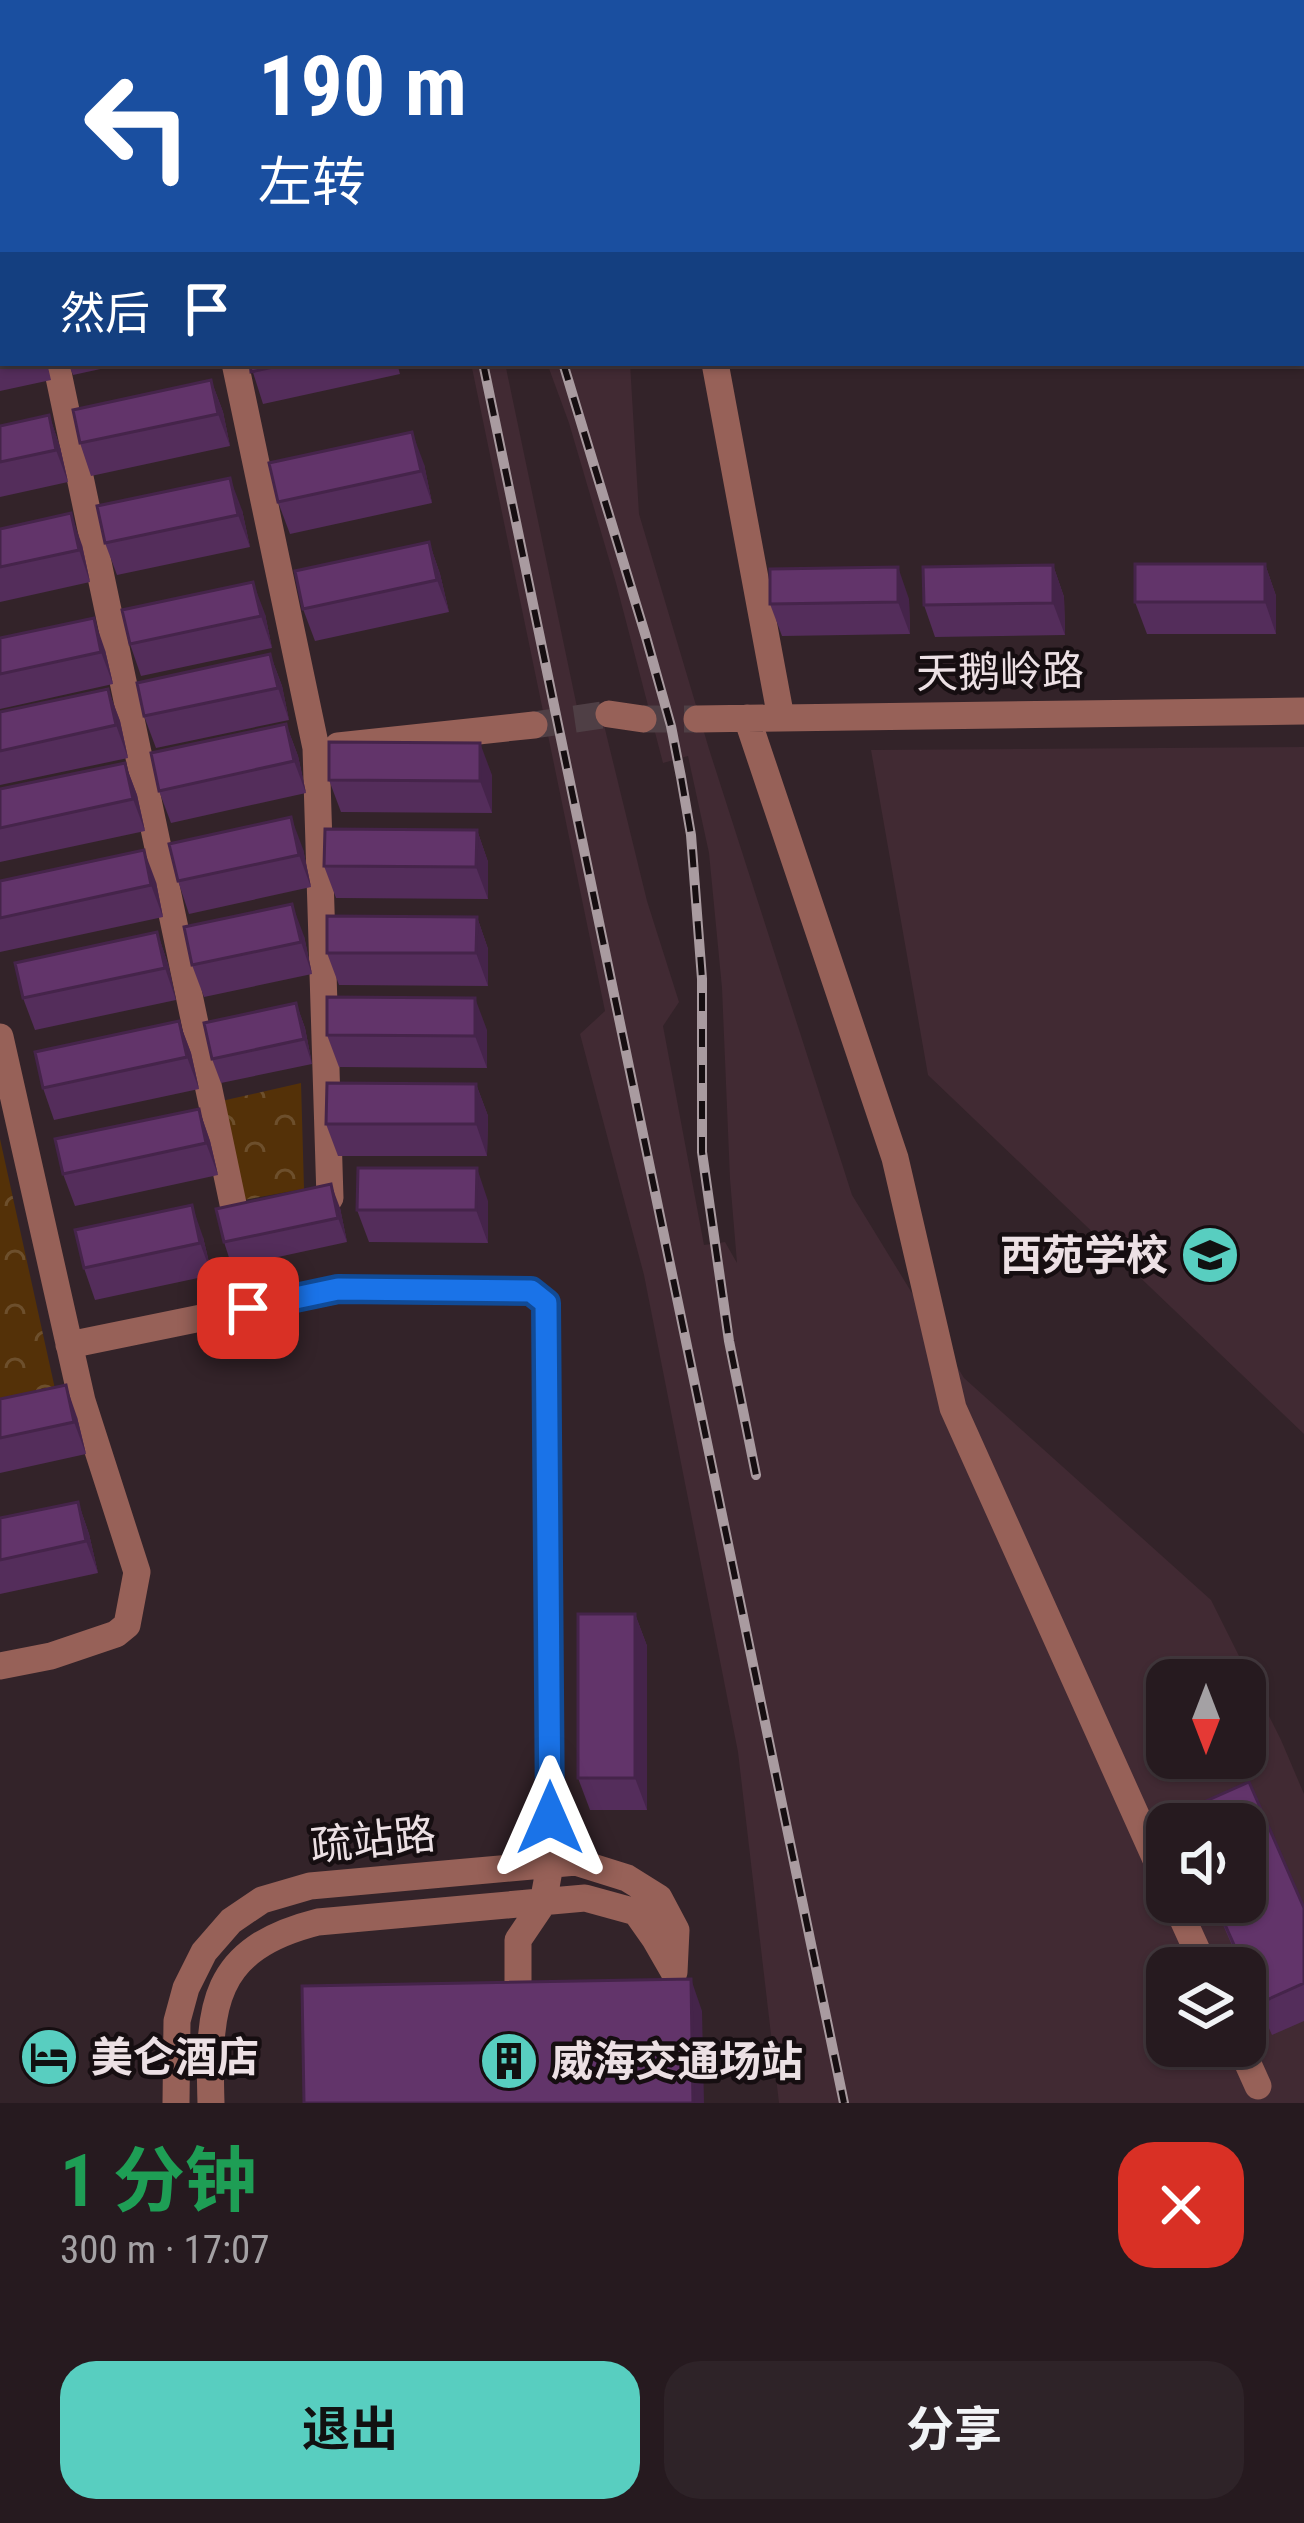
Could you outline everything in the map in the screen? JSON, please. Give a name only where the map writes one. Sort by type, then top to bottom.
[{"type":"street","points":[[57,366],[236,1218],[330,1198],[316,748],[273,595],[236,366]]},
{"type":"street","points":[[717,366],[781,718]]},
{"type":"street","name":"天鹅岭路","points":[[697,719],[1304,711]]},
{"type":"street","points":[[609,714],[643,719]]},
{"type":"street","points":[[747,718],[895,1158],[953,1408],[1146,1837]]},
{"type":"street","points":[[316,748],[535,725]]},
{"type":"street","points":[[0,1036],[82,1401],[136,1572],[127,1625],[116,1634],[51,1656],[0,1666]]},
{"type":"street","points":[[69,1345],[338,1289],[531,1291],[546,1303],[550,1865],[543,1903],[518,1940],[519,2026],[487,2025]]},
{"type":"street","name":"疏站路","points":[[175,2099],[177,2021],[186,1988],[204,1952],[231,1921],[262,1900],[310,1886],[576,1862],[628,1878],[659,1898],[676,1930],[674,1983],[655,1939],[636,1912],[585,1898],[318,1922],[285,1930],[240,1960],[224,1983],[213,2013],[209,2048],[211,2103]]},
{"type":"street","points":[[1249,2067],[1258,2086]]},
{"type":"shaded area","points":[[472,366],[506,366],[582,731],[604,725],[647,901],[679,1002],[663,1026],[704,1245],[725,1242],[737,1263],[722,988],[709,853],[688,756],[663,763],[616,583],[548,366],[630,366],[639,514],[852,1195],[964,1378],[1211,1600],[1240,1659],[1146,1659],[1146,1779],[1266,1779],[1266,1710],[1281,1740],[1304,1794],[1304,2103],[779,2103],[738,1752],[644,1275],[580,1034],[605,1011]]},
{"type":"shaded area","name":"西苑学校","points":[[1304,747],[1304,1434],[928,1075],[871,750]]},
{"type":"green space","points":[[301,1083],[304,1189],[238,1201],[217,1102]]},
{"type":"green space","points":[[0,1139],[57,1398],[0,1410]]},
{"type":"building","points":[[211,380],[218,414],[80,443],[73,410]]},
{"type":"building","points":[[49,415],[56,450],[0,462],[0,426]]},
{"type":"building","points":[[412,432],[421,471],[278,502],[269,463]]},
{"type":"building","points":[[230,478],[238,515],[105,543],[97,506]]},
{"type":"building","points":[[71,513],[79,550],[0,567],[0,529]]},
{"type":"building","points":[[429,542],[437,580],[303,609],[295,571]]},
{"type":"building","points":[[1135,564],[1265,564],[1265,602],[1135,602]]},
{"type":"building","points":[[1053,565],[1053,603],[924,605],[923,567]]},
{"type":"building","points":[[898,567],[898,602],[770,604],[770,569]]},
{"type":"building","points":[[253,582],[261,616],[130,644],[122,610]]},
{"type":"building","points":[[94,618],[101,652],[0,674],[0,638]]},
{"type":"building","points":[[270,654],[278,688],[144,716],[137,683]]},
{"type":"building","points":[[108,689],[116,725],[0,751],[0,712]]},
{"type":"building","points":[[286,724],[294,761],[159,791],[151,753]]},
{"type":"building","points":[[329,742],[480,743],[480,781],[329,780]]},
{"type":"building","points":[[125,763],[133,799],[0,828],[0,789]]},
{"type":"building","points":[[291,817],[299,855],[178,881],[169,844]]},
{"type":"building","points":[[325,829],[477,830],[476,867],[324,866]]},
{"type":"building","points":[[144,850],[151,885],[0,918],[0,881]]},
{"type":"building","points":[[292,904],[301,942],[192,965],[184,927]]},
{"type":"building","points":[[327,916],[477,917],[476,953],[327,953]]},
{"type":"building","points":[[157,932],[165,968],[23,998],[15,963]]},
{"type":"building","points":[[327,997],[475,998],[475,1036],[327,1035]]},
{"type":"building","points":[[296,1003],[304,1039],[212,1059],[204,1023]]},
{"type":"building","points":[[179,1021],[187,1057],[43,1088],[35,1052]]},
{"type":"building","points":[[327,1083],[476,1084],[476,1124],[326,1124]]},
{"type":"building","points":[[199,1109],[206,1143],[63,1174],[55,1139]]},
{"type":"building","points":[[358,1168],[477,1168],[476,1210],[357,1210]]},
{"type":"building","points":[[331,1184],[338,1218],[224,1242],[216,1209]]},
{"type":"building","points":[[192,1205],[200,1243],[84,1268],[75,1230]]},
{"type":"building","points":[[66,1385],[74,1422],[0,1438],[0,1399]]},
{"type":"building","points":[[78,1502],[86,1541],[0,1560],[0,1518]]},
{"type":"building","points":[[578,1614],[635,1614],[635,1778],[578,1778]]},
{"type":"building","points":[[1249,1782],[1258,1803],[1202,1803]]},
{"type":"building","points":[[1266,1821],[1304,1908],[1304,1983],[1266,2000],[1266,1947],[1235,1947],[1224,1923],[1266,1923]]},
{"type":"building","name":"威海交通场站","points":[[691,1979],[693,2103],[304,2103],[302,1986]]},
{"type":"tunnel","points":[[534,725],[609,714]]},
{"type":"tunnel","points":[[643,719],[697,719]]},
{"type":"railway","points":[[484,366],[844,2103]]},
{"type":"railway","points":[[564,366],[646,637],[681,777],[691,835],[702,979],[702,1152],[729,1341],[756,1475]]},
{"type":"place","name":"西苑学校","points":[[1210,1255]]},
{"type":"place","name":"美仑酒店","points":[[49,2057]]},
{"type":"place","name":"威海交通场站","points":[[509,2061]]},
{"type":"route","points":[[248,1308],[338,1289],[531,1291],[546,1303],[550,1818]]}]
